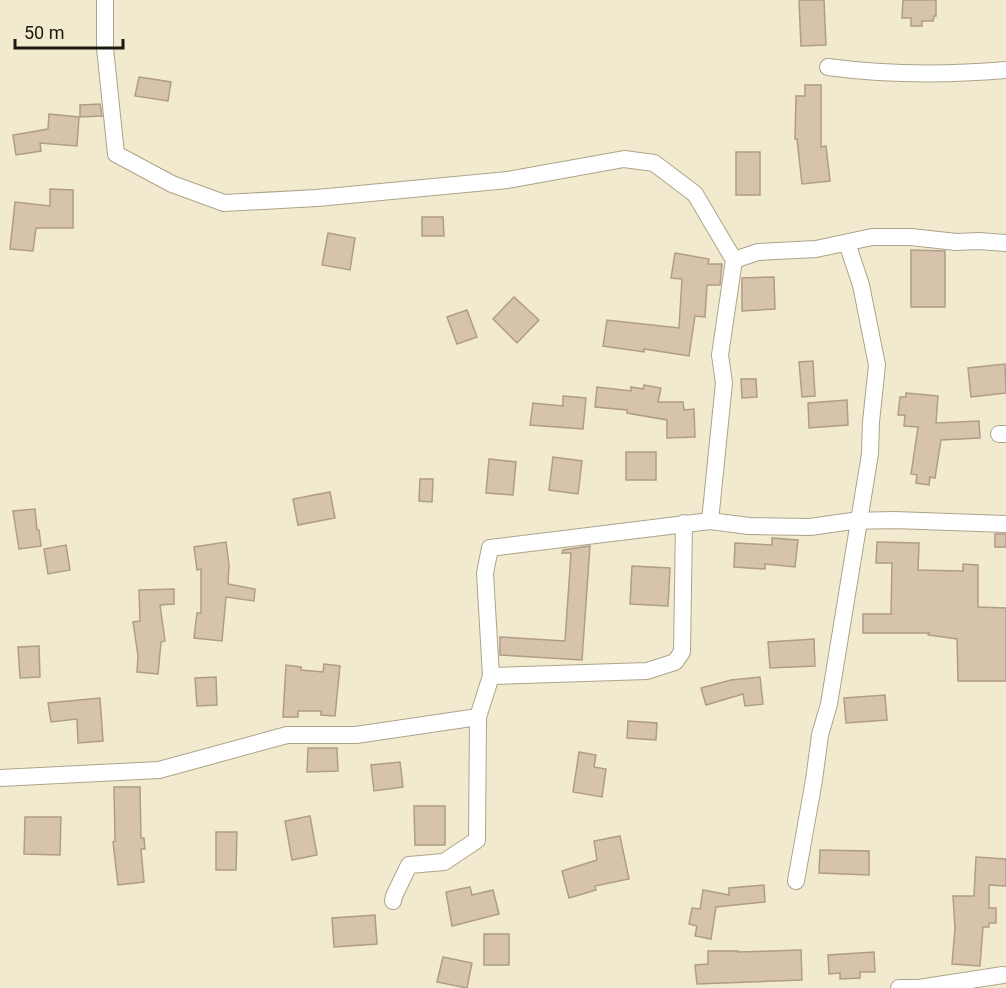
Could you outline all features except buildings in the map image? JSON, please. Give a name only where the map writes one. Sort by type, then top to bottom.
[{"type":"street","points":[[105,0],[105,48],[116,154],[172,184],[224,203],[317,198],[508,180],[624,159],[654,163],[694,194],[734,260],[720,355],[724,383],[710,521]]},
{"type":"street","points":[[828,67],[906,73],[1006,70]]},
{"type":"street","points":[[734,260],[758,252],[816,249],[872,237],[1006,243]]},
{"type":"street","points":[[796,881],[820,735],[829,704],[870,454],[877,365],[861,285],[847,243]]},
{"type":"street","points":[[393,901],[409,865],[444,862],[477,840],[478,717],[491,676],[485,573],[490,548],[710,521],[749,526],[810,527],[859,521],[894,520],[1006,524]]},
{"type":"street","points":[[491,676],[647,671],[675,662],[682,652],[684,523]]},
{"type":"street","points":[[0,778],[159,770],[287,735],[356,735],[478,717]]},
{"type":"street","points":[[900,988],[919,988],[1003,977]]}]
